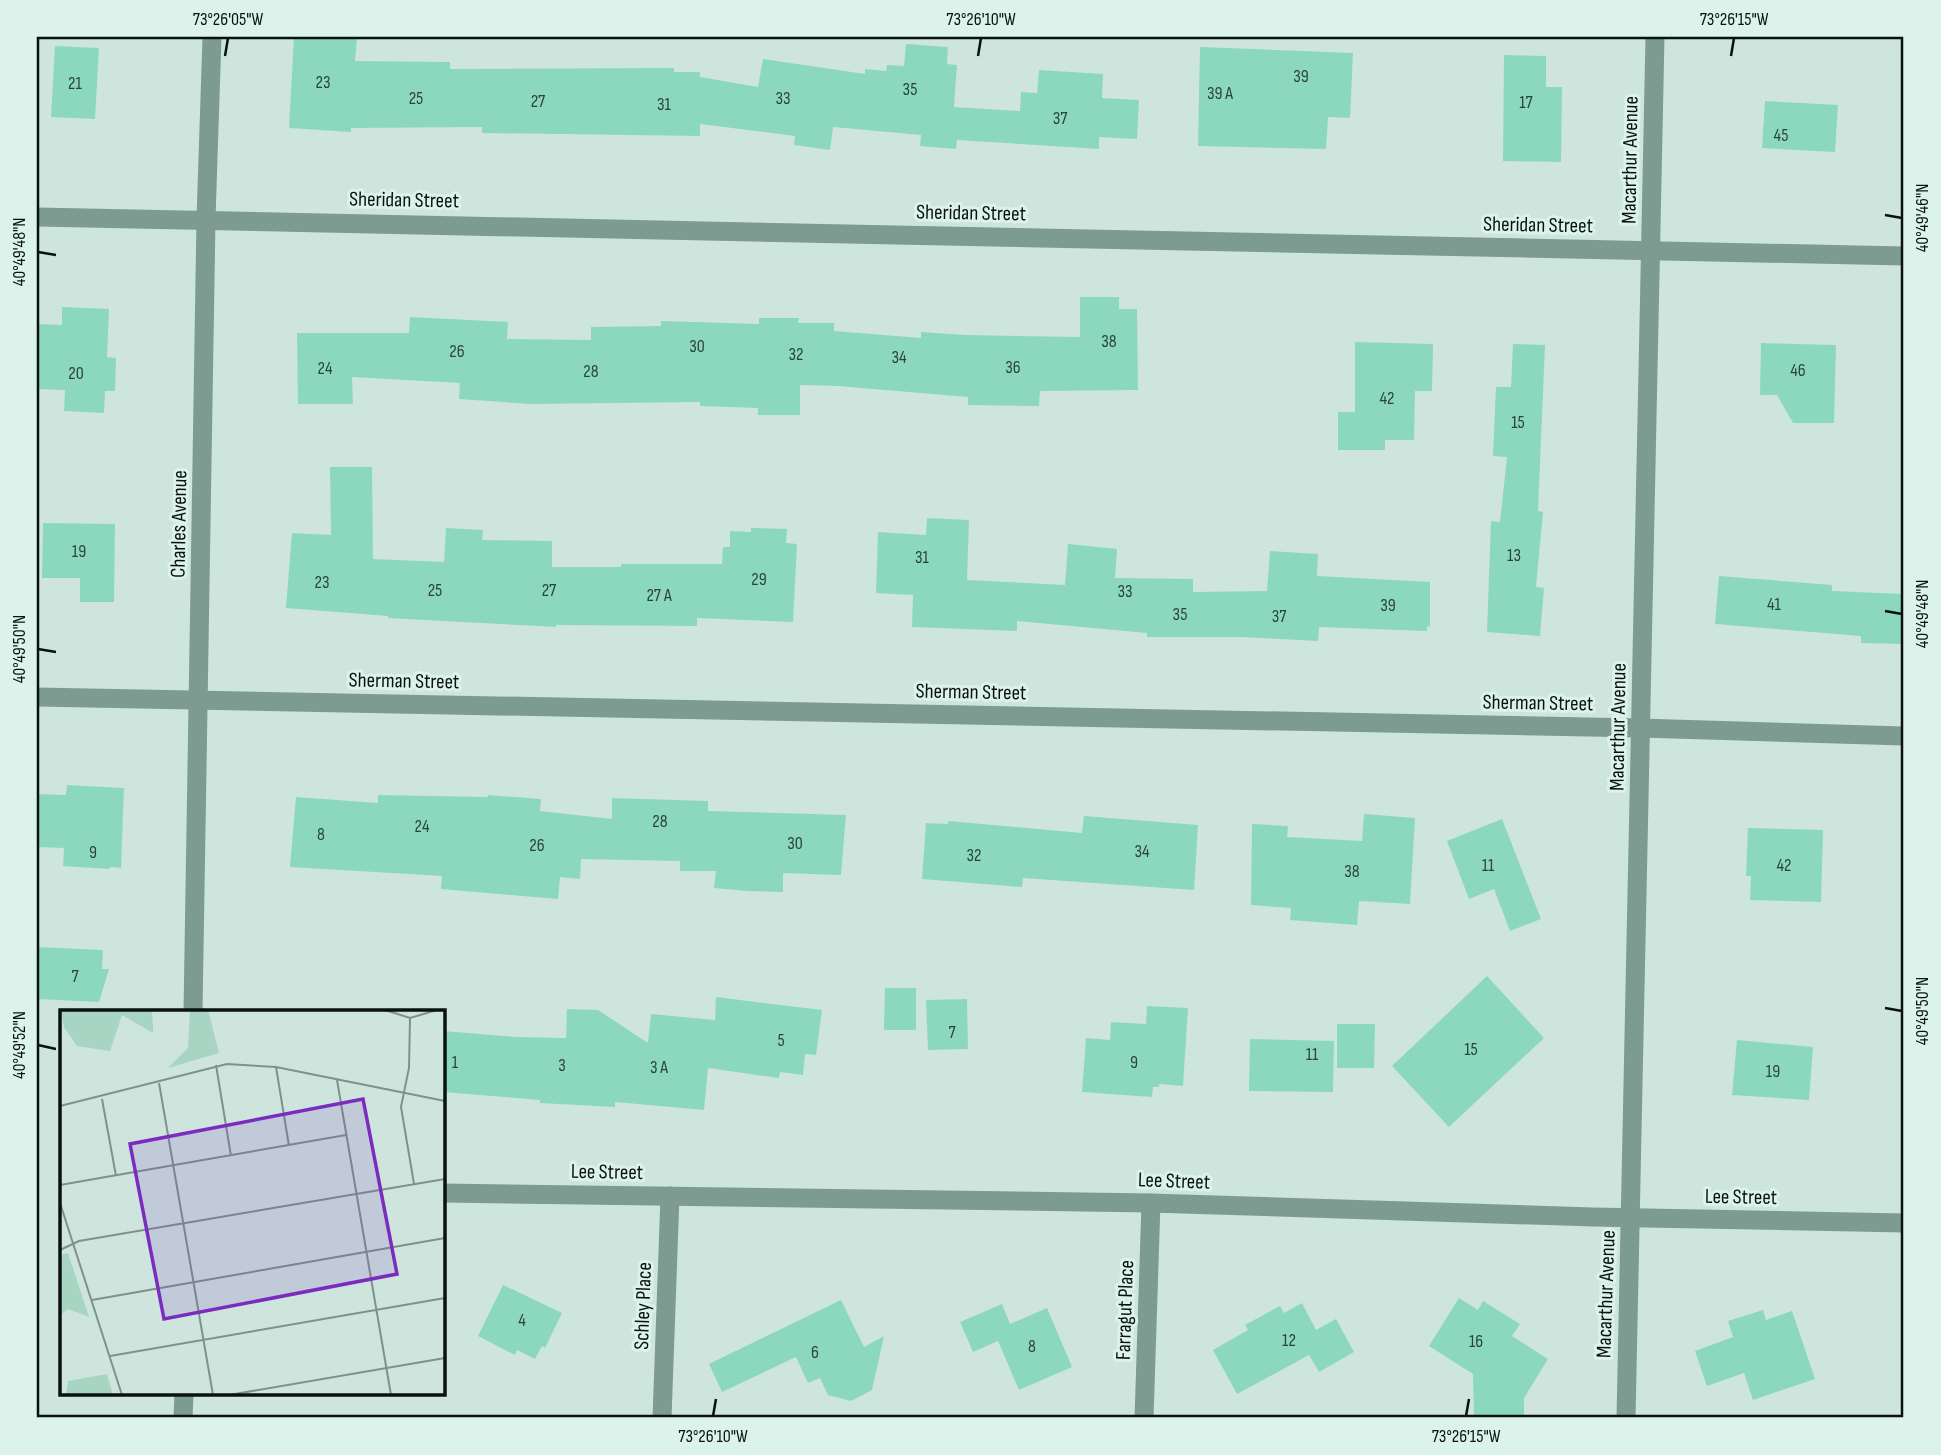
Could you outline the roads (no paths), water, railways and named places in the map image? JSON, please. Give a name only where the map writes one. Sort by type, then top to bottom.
[{"type":"street","name":"Charles Avenue","points":[[193,1010],[206,219],[212,37]]},
{"type":"street","name":"Macarthur Avenue","points":[[1626,1418],[1655,37]]},
{"type":"street","name":"Sheridan Street","points":[[37,217],[1904,256]]},
{"type":"street","name":"Sherman Street","points":[[37,698],[1640,728],[1904,736]]},
{"type":"street","name":"Lee Street","points":[[444,1193],[1151,1203],[1631,1218],[1904,1223]]},
{"type":"street","name":"Schley Place","points":[[662,1418],[670,1196]]},
{"type":"street","name":"Farragut Place","points":[[1144,1418],[1151,1203]]},
{"type":"street","points":[[183,1418],[184,1396]]}]
